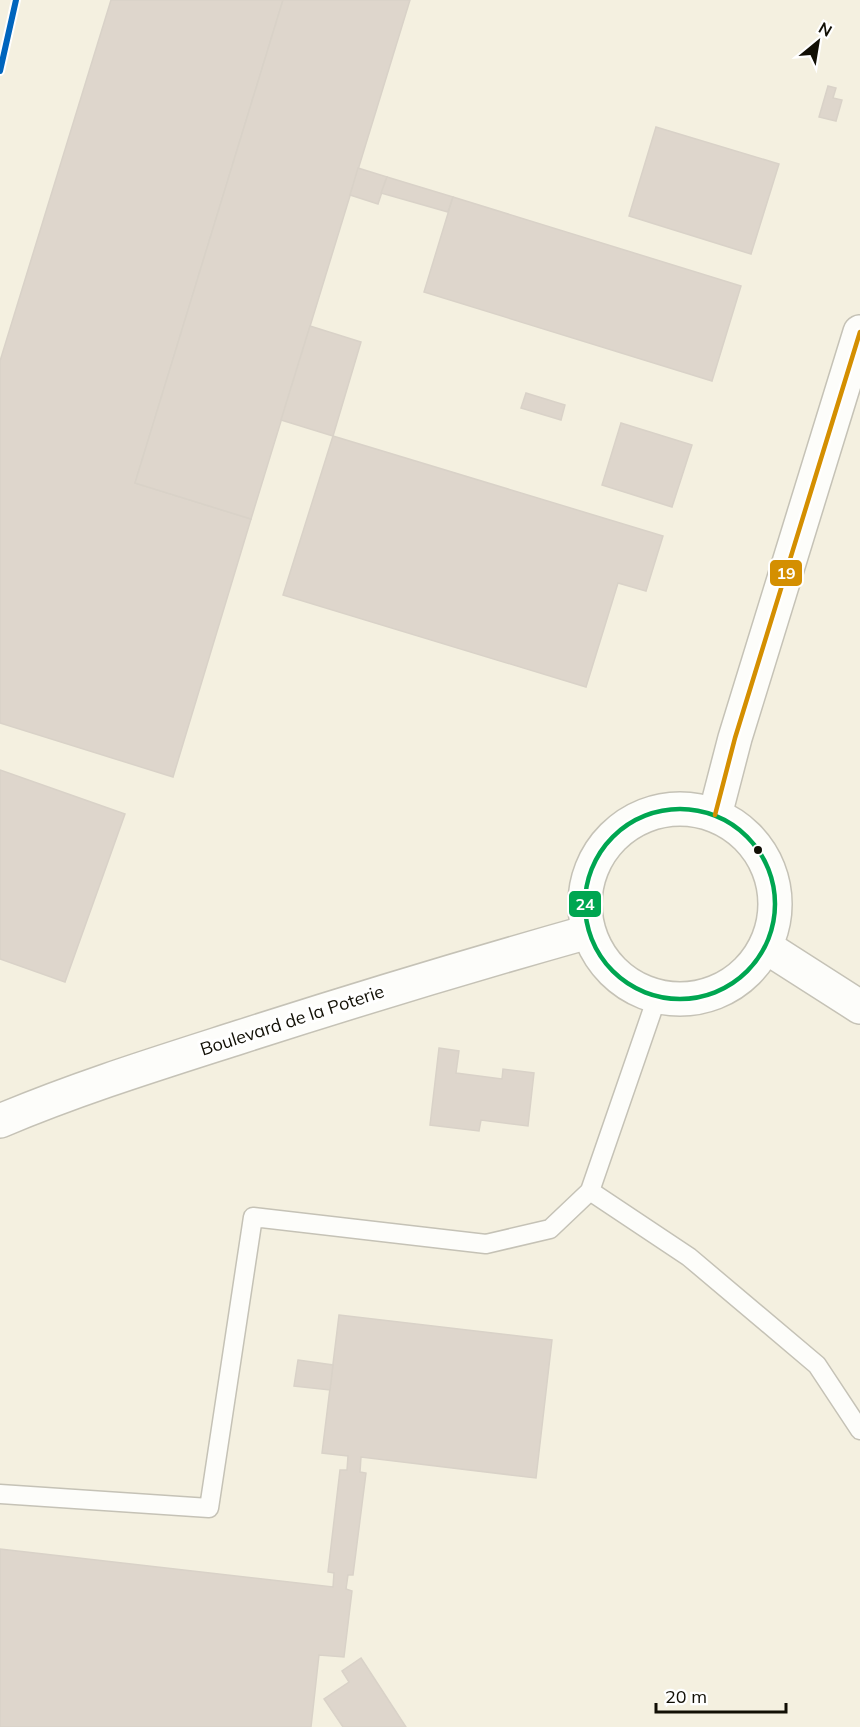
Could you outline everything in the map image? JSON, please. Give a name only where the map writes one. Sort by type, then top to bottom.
[{"type":"street","points":[[715,815],[735,738],[860,332]]},
{"type":"street","points":[[685,808],[715,815],[742,832],[763,856],[774,885],[775,917],[766,947],[747,973],[720,992],[689,1000],[657,997],[634,988],[614,974],[598,955],[588,932],[584,902],[589,871],[604,844],[627,824],[655,812],[685,808]]},
{"type":"street","name":"Boulevard de la Poterie","points":[[0,1121],[73,1092],[179,1056],[388,989],[588,932]]},
{"type":"street","points":[[766,947],[860,1007]]},
{"type":"lane","points":[[0,1494],[209,1508],[253,1217],[486,1244],[550,1229],[590,1191],[657,997]]},
{"type":"lane","points":[[590,1191],[689,1257],[817,1365],[860,1430]]},
{"type":"building","points":[[111,0],[283,0],[135,483],[251,519],[173,777],[0,723],[0,361]]},
{"type":"building","points":[[283,0],[410,0],[251,519],[135,483]]},
{"type":"building","points":[[828,86],[836,88],[833,98],[842,100],[836,121],[819,117]]},
{"type":"building","points":[[656,127],[779,164],[751,254],[629,216]]},
{"type":"building","points":[[358,168],[387,177],[378,204],[350,195]]},
{"type":"building","points":[[387,177],[453,197],[448,212],[381,193]]},
{"type":"building","points":[[453,197],[741,286],[712,381],[424,292]]},
{"type":"building","points":[[310,326],[361,342],[333,436],[281,420]]},
{"type":"building","points":[[526,393],[565,405],[561,420],[521,408]]},
{"type":"building","points":[[621,423],[692,445],[672,507],[602,485]]},
{"type":"building","points":[[333,436],[663,536],[646,591],[618,583],[586,687],[283,595]]},
{"type":"building","points":[[0,770],[125,814],[65,982],[0,959]]},
{"type":"building","points":[[439,1048],[459,1051],[456,1073],[502,1079],[503,1069],[534,1073],[528,1126],[481,1120],[479,1131],[430,1125]]},
{"type":"building","points":[[339,1315],[552,1340],[536,1478],[361,1457],[360,1472],[366,1473],[353,1575],[348,1575],[346,1589],[352,1591],[344,1657],[319,1655],[311,1727],[0,1727],[0,1549],[333,1587],[334,1573],[328,1572],[340,1470],[347,1470],[348,1456],[322,1453]]},
{"type":"building","points":[[298,1360],[333,1365],[330,1390],[294,1386]]},
{"type":"building","points":[[361,1658],[406,1727],[343,1727],[324,1699],[349,1682],[342,1671]]},
{"type":"transit line","points":[[0,71],[16,0]]},
{"type":"transit line","name":"19","points":[[715,815],[735,738],[860,332]]},
{"type":"transit line","name":"24","points":[[671,809],[689,809],[725,820],[740,830],[754,844],[771,876],[775,904],[771,932],[764,949],[754,964],[740,978],[708,995],[689,999],[671,999],[635,988],[620,978],[606,964],[589,932],[585,913],[585,895],[596,859],[606,844],[620,830],[652,813],[671,809]]}]
